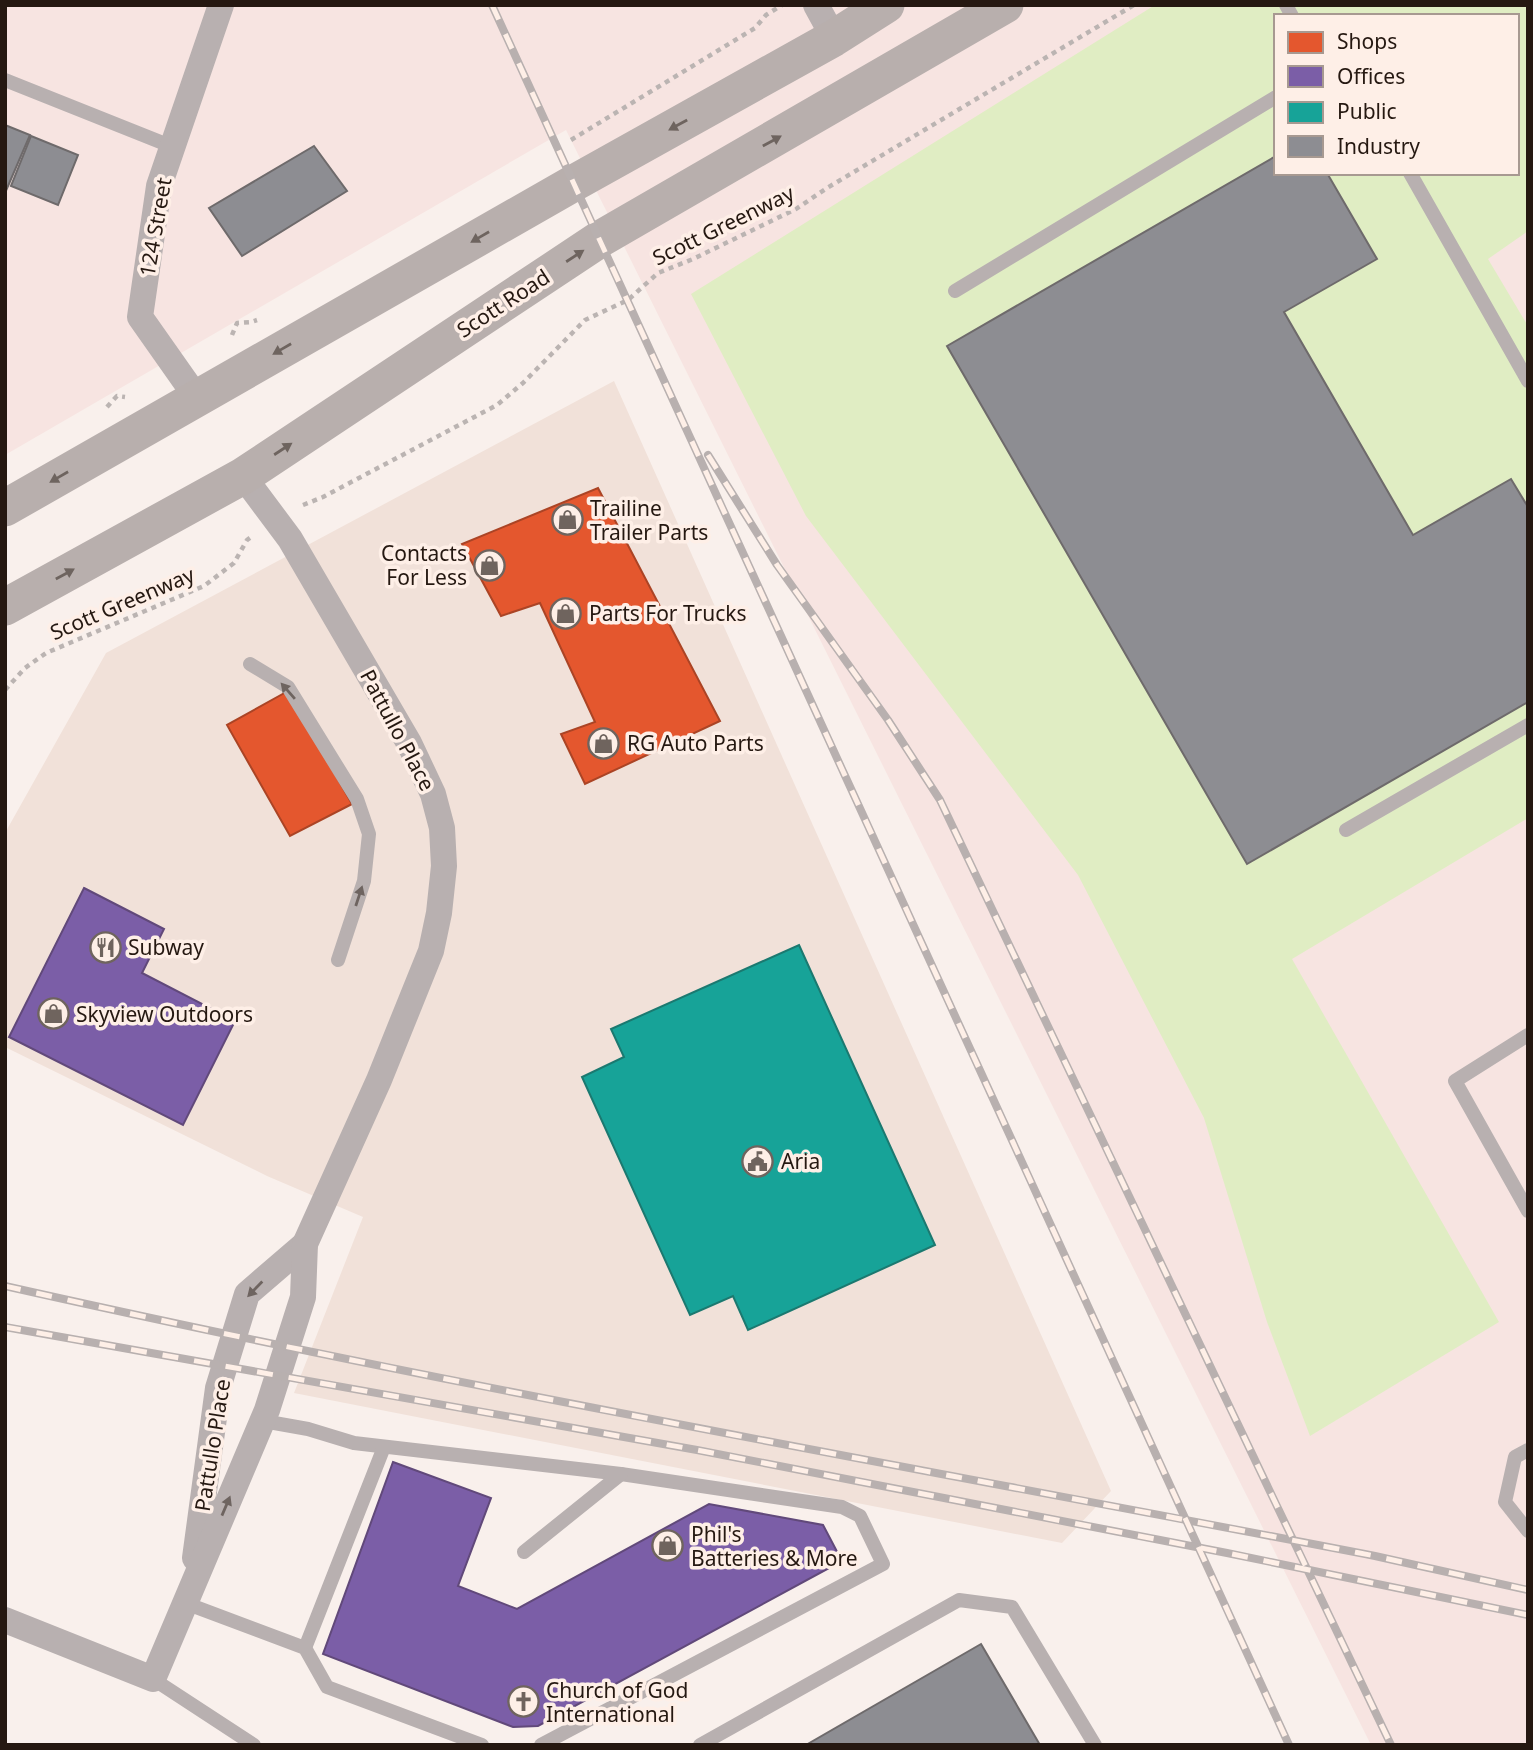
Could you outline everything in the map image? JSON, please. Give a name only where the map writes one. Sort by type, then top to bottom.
[{"type":"main road","points":[[5,508],[834,38],[886,5]]},
{"type":"main road","name":"Scott Road","points":[[5,607],[243,476],[600,239],[1005,5]]},
{"type":"street","name":"124 Street","points":[[197,398],[140,317],[159,186],[222,5]]},
{"type":"street","points":[[816,5],[834,38]]},
{"type":"street","name":"Pattullo Place","points":[[153,1679],[263,1421],[303,1297],[305,1244],[379,1080],[431,951],[439,913],[444,866],[442,828],[433,794],[409,743],[290,539],[243,476]]},
{"type":"street","name":"Pattullo Place","points":[[188,1597],[218,1388],[247,1294],[305,1244]]},
{"type":"street","points":[[5,1620],[153,1679]]},
{"type":"lane","points":[[5,80],[173,147]]},
{"type":"lane","points":[[955,291],[1274,98]]},
{"type":"lane","points":[[1411,175],[1528,381]]},
{"type":"lane","points":[[250,664],[288,687],[357,799],[369,834],[364,881],[338,960]]},
{"type":"lane","points":[[1346,830],[1528,725]]},
{"type":"lane","points":[[1528,1035],[1455,1082],[1528,1211]]},
{"type":"lane","points":[[263,1421],[308,1429],[354,1443],[621,1474],[842,1507],[860,1516],[883,1564],[541,1745]]},
{"type":"lane","points":[[306,1648],[384,1447]]},
{"type":"lane","points":[[1528,1450],[1515,1457],[1505,1502],[1528,1531]]},
{"type":"lane","points":[[524,1552],[621,1474]]},
{"type":"lane","points":[[188,1597],[306,1648],[327,1687],[482,1745]]},
{"type":"lane","points":[[700,1745],[959,1600],[1012,1607],[1095,1745]]},
{"type":"lane","points":[[153,1679],[254,1745]]},
{"type":"path","points":[[569,142],[755,28],[766,15],[782,5]]},
{"type":"path","name":"Scott Greenway","points":[[301,505],[323,497],[497,405],[523,383],[585,320],[628,300],[658,273],[796,209],[1134,5]]},
{"type":"path","points":[[234,334],[237,323],[251,322],[263,316]]},
{"type":"path","name":"Scott Greenway","points":[[5,691],[25,668],[46,653],[205,586],[234,563],[247,540]]},
{"type":"shaded area","points":[[5,5],[1528,5],[1528,1745],[1371,1745],[566,130],[5,455]]},
{"type":"shaded area","points":[[614,381],[1111,1491],[1062,1543],[294,1393],[363,1217],[267,1176],[5,1047],[5,833],[106,653]]},
{"type":"green space","points":[[1155,5],[1528,5],[1528,231],[1488,259],[1528,326],[1528,818],[1292,959],[1499,1322],[1310,1436],[1267,1322],[1204,1118],[1078,875],[806,516],[691,294]]},
{"type":"building: Shops","points":[[598,488],[720,721],[585,784],[561,734],[595,722],[540,603],[501,616],[462,544]]},
{"type":"building: Shops","points":[[288,691],[352,804],[290,836],[227,725]]},
{"type":"building: Offices","points":[[84,888],[164,929],[142,973],[235,1021],[183,1125],[9,1037]]},
{"type":"building: Offices","points":[[393,1462],[491,1498],[458,1586],[517,1609],[709,1504],[823,1525],[842,1561],[538,1726],[513,1727],[323,1654]]},
{"type":"building: Public","name":"Aria","points":[[799,945],[935,1245],[748,1330],[733,1296],[690,1315],[582,1077],[624,1057],[611,1029]]},
{"type":"building: Industry","points":[[5,125],[30,135],[5,193]]},
{"type":"building: Industry","points":[[31,136],[78,155],[58,205],[11,186]]},
{"type":"building: Industry","points":[[314,146],[347,191],[242,256],[209,208]]},
{"type":"building: Industry","points":[[1274,157],[1274,175],[1328,175],[1377,259],[1284,312],[1413,535],[1511,479],[1528,507],[1528,702],[1247,864],[947,346]]},
{"type":"building: Industry","points":[[981,1644],[1040,1745],[806,1745]]},
{"type":"railway","points":[[492,5],[1289,1745]]},
{"type":"railway","points":[[708,455],[777,565],[888,720],[940,800],[1391,1745]]},
{"type":"railway","points":[[5,1286],[346,1359],[1375,1556],[1528,1590]]},
{"type":"railway","points":[[5,1327],[697,1450],[1227,1553],[1528,1615]]},
{"type":"place","name":"Trailine Trailer Parts","points":[[567,520]]},
{"type":"place","name":"Contacts For Less","points":[[490,565]]},
{"type":"place","name":"Parts For Trucks","points":[[566,613]]},
{"type":"place","name":"RG Auto Parts","points":[[604,743]]},
{"type":"place","name":"Subway","points":[[105,947]]},
{"type":"place","name":"Skyview Outdoors","points":[[53,1014]]},
{"type":"place","name":"Aria","points":[[758,1161]]},
{"type":"place","name":"Phil's Batteries & More","points":[[668,1546]]},
{"type":"place","name":"Church of God International","points":[[523,1702]]}]
